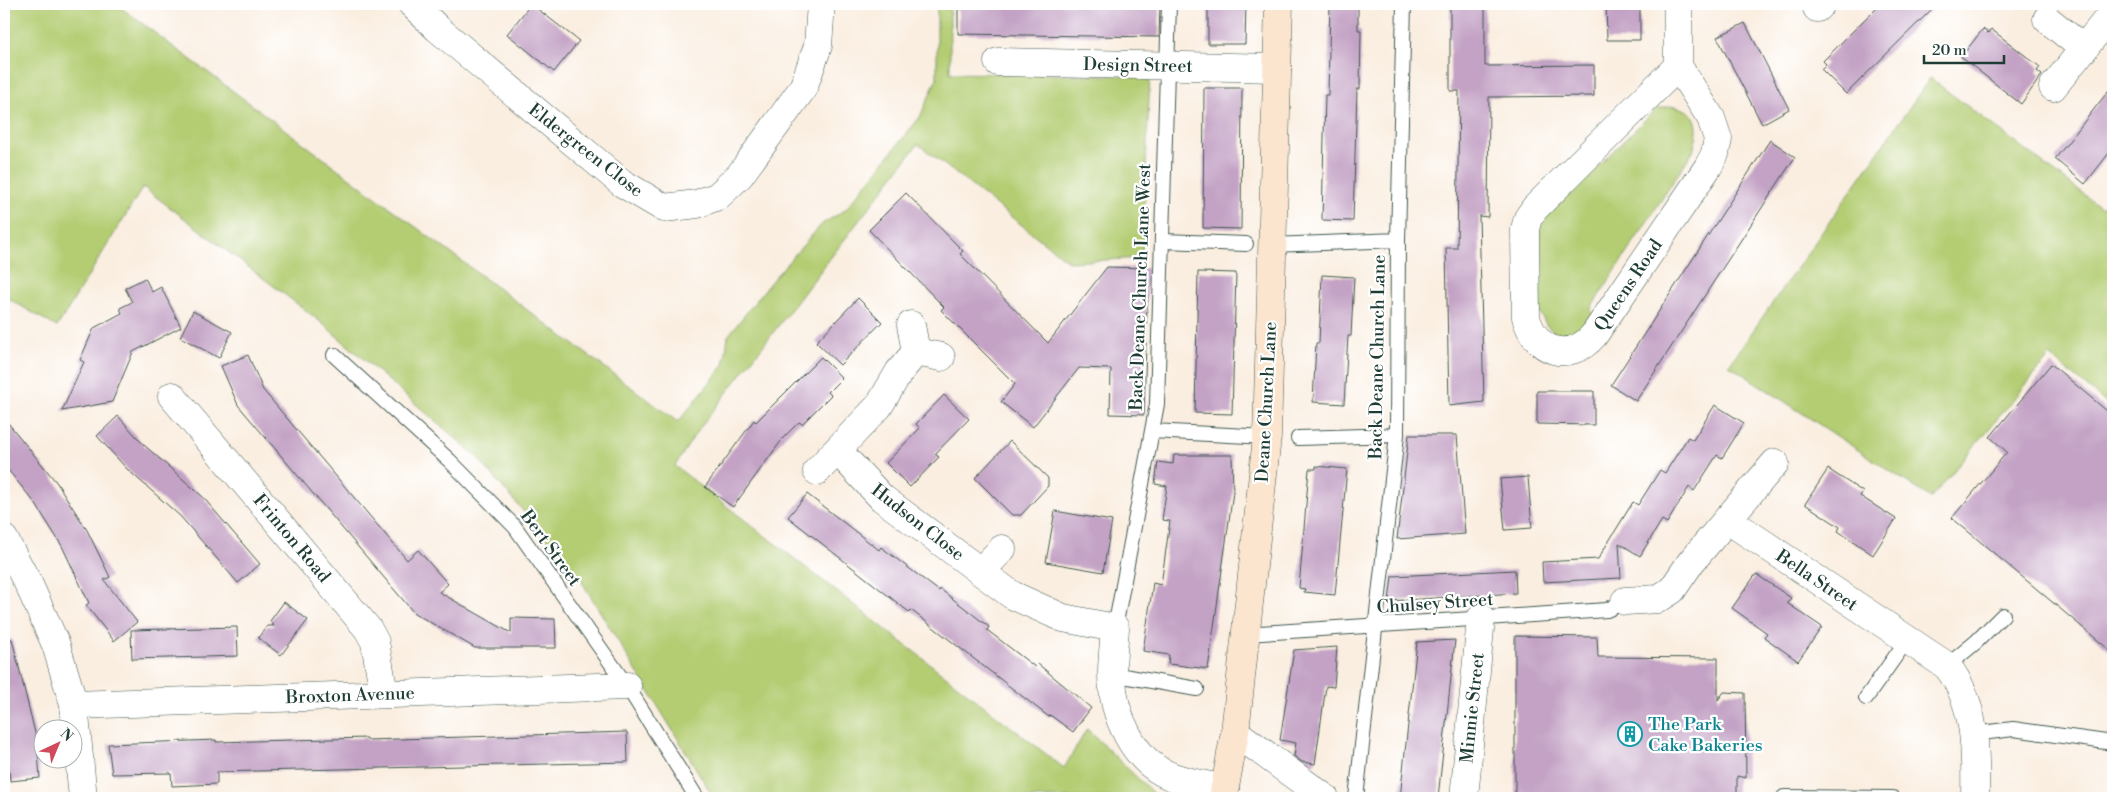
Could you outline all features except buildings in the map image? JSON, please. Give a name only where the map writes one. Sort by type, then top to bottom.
[{"type":"street","name":"Eldergreen Close","points":[[412,4],[437,28],[622,183],[664,208],[697,204],[718,196],[740,175],[803,88],[818,46],[821,4]]},
{"type":"street","name":"Deane Church Lane","points":[[1224,794],[1235,732],[1267,437],[1259,245],[1277,68],[1279,4]]},
{"type":"street","points":[[1678,4],[1678,66]]},
{"type":"street","points":[[2052,87],[2113,12]]},
{"type":"street","points":[[2047,19],[2084,49]]},
{"type":"street","name":"Design Street","points":[[998,62],[1277,68]]},
{"type":"street","name":"Queens Road","points":[[1678,66],[1711,118],[1718,139],[1715,154],[1594,335],[1588,342],[1572,351],[1561,352],[1549,349],[1530,331],[1526,317],[1525,229],[1528,218],[1535,208],[1678,66]]},
{"type":"street","points":[[817,471],[878,406],[898,372],[928,354],[911,325]]},
{"type":"street","name":"Frinton Road","points":[[172,396],[368,628],[374,642],[384,694]]},
{"type":"street","name":"Hudson Close","points":[[837,450],[882,498],[1012,595],[1063,618],[1115,628]]},
{"type":"street","points":[[1625,601],[1658,599],[1672,590],[1692,562],[1775,463]]},
{"type":"street","name":"Bella Street","points":[[1728,520],[1947,666],[1958,680],[1973,724],[1975,798]]},
{"type":"street","points":[[4,539],[29,585],[56,645],[74,705],[82,798]]},
{"type":"street","name":"Hudson Close","points":[[981,571],[1002,550]]},
{"type":"street","name":"Minnie Street","points":[[1464,798],[1481,618]]},
{"type":"street","points":[[1115,628],[1112,674],[1114,699],[1129,738],[1141,755],[1158,769],[1172,777],[1224,794]]},
{"type":"street","name":"Broxton Avenue","points":[[74,705],[627,686]]},
{"type":"street","points":[[1235,732],[1325,798]]},
{"type":"lane","name":"Back Deane Church Lane West","points":[[1115,628],[1157,404],[1169,4]]},
{"type":"lane","name":"Back Deane Church Lane","points":[[1356,798],[1397,435],[1398,240],[1404,4]]},
{"type":"lane","points":[[1163,241],[1259,245],[1398,240]]},
{"type":"lane","name":"Bert Street","points":[[334,355],[450,460],[515,527],[627,686],[697,798]]},
{"type":"lane","points":[[1152,431],[1267,437]]},
{"type":"lane","points":[[1298,438],[1397,435]]},
{"type":"lane","name":"Chulsey Street","points":[[1246,634],[1607,610],[1625,601]]},
{"type":"lane","points":[[1947,666],[1976,642],[2003,615]]},
{"type":"lane","points":[[1866,698],[1907,640]]},
{"type":"lane","points":[[1112,674],[1197,689]]},
{"type":"lane","points":[[1974,734],[2013,729],[2113,743]]},
{"type":"lane","points":[[1784,797],[1893,798]]},
{"type":"green space","points":[[4,4],[116,4],[678,422],[724,365],[728,336],[773,279],[822,224],[845,210],[920,117],[937,78],[937,4],[950,4],[950,73],[1150,76],[1142,258],[1069,262],[918,144],[696,433],[675,466],[1064,768],[1087,729],[1158,798],[714,798],[577,574],[476,456],[317,319],[143,187],[57,327],[4,296]]},
{"type":"green space","points":[[1930,78],[2102,208],[2113,195],[2113,409],[2050,356],[1931,498],[1729,365]]},
{"type":"green space","points":[[1669,106],[1687,110],[1692,114],[1697,126],[1693,151],[1591,308],[1593,318],[1575,338],[1561,338],[1547,326],[1539,312],[1534,234],[1540,223],[1656,109]]},
{"type":"place","name":"The Park Cake Bakeries","points":[[1630,734]]}]
